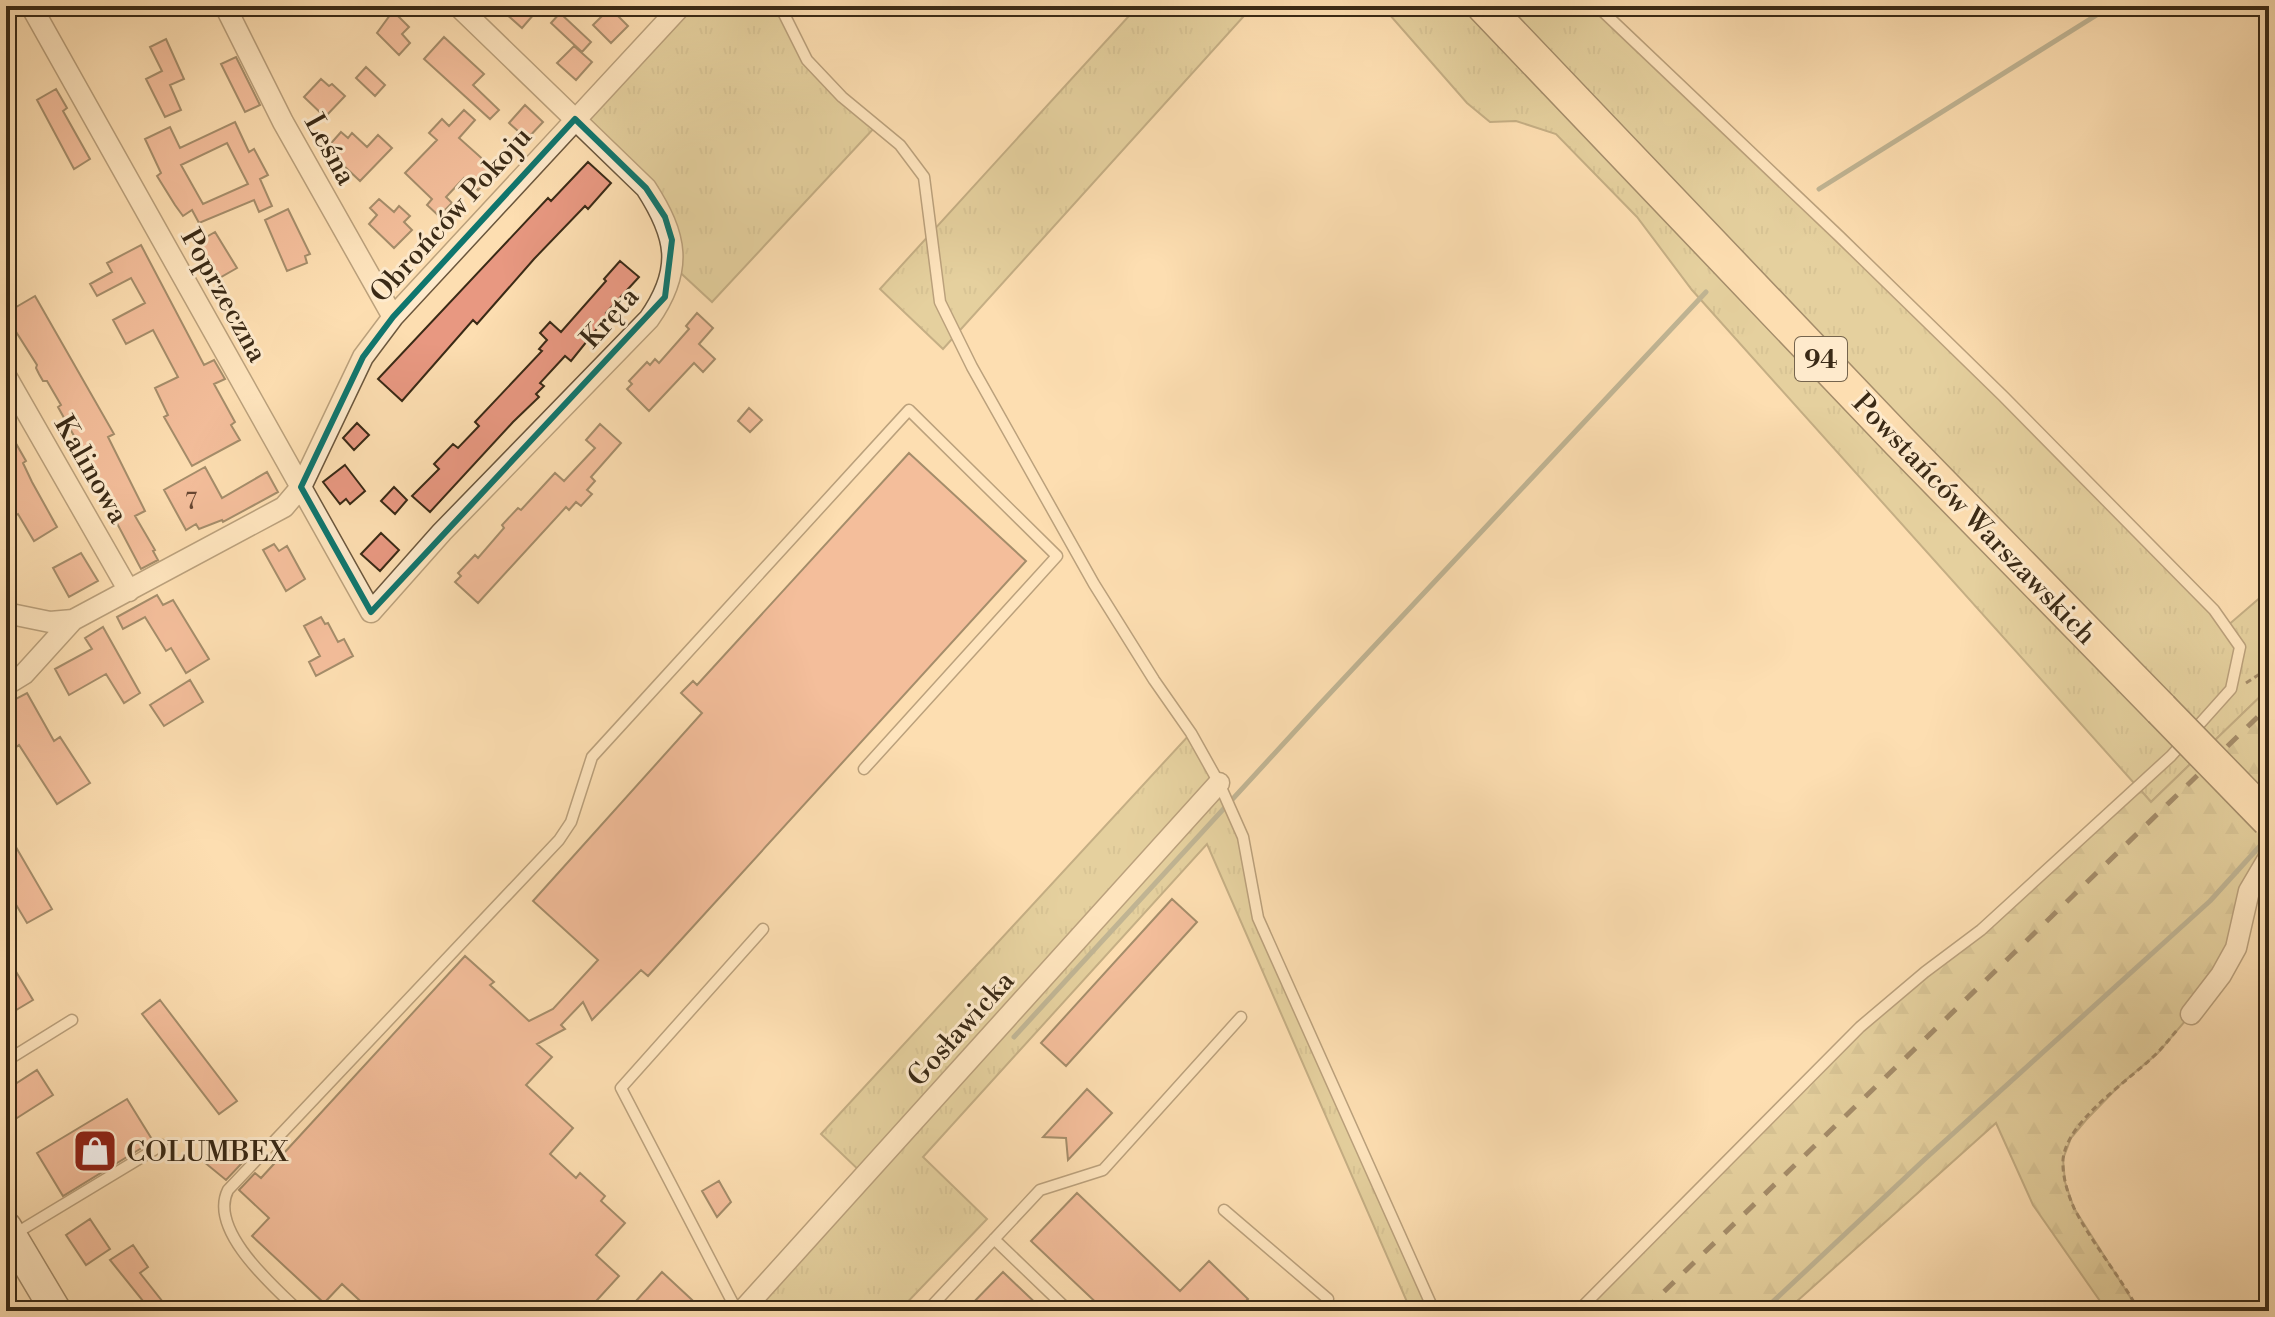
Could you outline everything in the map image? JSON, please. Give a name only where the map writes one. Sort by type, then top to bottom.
[{"type":"main road","name":"Powstańców Warszawskich","points":[[1484,6],[1899,441],[2269,820]]},
{"type":"street","name":"Poprzeczna","points":[[31,6],[371,612]]},
{"type":"street","name":"Leśna","points":[[225,6],[283,122],[393,317]]},
{"type":"street","name":"Obrońców Pokoju","points":[[301,487],[363,357],[393,317],[681,6]]},
{"type":"street","name":"Kręta","points":[[371,612],[442,532],[649,319],[665,297],[671,272],[672,240],[665,217],[646,188],[460,7]]},
{"type":"street","name":"Kalinowa","points":[[6,376],[129,591]]},
{"type":"street","points":[[6,685],[24,674],[73,620],[284,507],[301,487]]},
{"type":"street","points":[[6,613],[50,622],[73,620]]},
{"type":"street","name":"Gosławicka","points":[[739,1311],[1219,783]]},
{"type":"street","points":[[2191,1014],[2221,975],[2236,948],[2249,891],[2269,857]]},
{"type":"street","points":[[8,1231],[56,1311]]},
{"type":"lane","points":[[780,6],[807,60],[842,97],[900,145],[924,177],[940,302],[972,367],[1094,584],[1191,733],[1219,783],[1243,837],[1258,918],[1434,1311]]},
{"type":"lane","points":[[1578,1311],[1860,1027],[1981,930],[2171,756],[2231,689],[2240,647],[2214,610],[1883,278],[1597,6]]},
{"type":"lane","points":[[299,1311],[260,1273],[236,1241],[223,1213],[228,1190],[559,840],[571,822],[592,757],[909,410],[1057,556],[864,769]]},
{"type":"lane","points":[[739,1311],[621,1088],[763,929]]},
{"type":"lane","points":[[927,1311],[1040,1190],[1103,1170],[1241,1017]]},
{"type":"lane","points":[[6,1061],[72,1020]]},
{"type":"lane","points":[[8,1231],[162,1145]]},
{"type":"lane","points":[[1224,1210],[1328,1299],[1317,1311]]},
{"type":"lane","points":[[994,1239],[1069,1311]]},
{"type":"path","points":[[2231,689],[2253,681],[2269,668]]},
{"type":"path","points":[[2139,1311],[2074,1208],[2065,1182],[2063,1159],[2071,1138],[2086,1120],[2121,1084],[2158,1053],[2191,1014]]},
{"type":"highlighted area","points":[[575,119],[646,188],[665,217],[672,240],[665,297],[371,612],[301,487],[363,357],[393,317]]},
{"type":"green space","points":[[681,6],[780,6],[807,60],[876,126],[712,302],[672,265],[665,217],[575,119]]},
{"type":"green space","points":[[1138,6],[1253,6],[943,349],[880,289]]},
{"type":"green space","points":[[1382,6],[1597,6],[1839,236],[2226,627],[2269,590],[2269,688],[2151,802],[1692,290],[1637,217],[1556,134],[1516,121],[1490,122],[1467,103]]},
{"type":"green space","points":[[2269,688],[2269,857],[2244,919],[2191,1014],[2158,1053],[2121,1084],[2086,1120],[2071,1138],[2063,1159],[2065,1182],[2074,1208],[2139,1311],[2107,1311],[2033,1205],[1996,1123],[1786,1311],[1578,1311],[1860,1027],[1981,930],[2138,787],[2151,802]]},
{"type":"green space","points":[[1191,733],[1243,837],[1259,918],[1434,1311],[1411,1311],[1207,844],[923,1157],[987,1219],[899,1311],[742,1311],[864,1175],[821,1134]]},
{"type":"building","points":[[497,6],[541,6],[522,28]]},
{"type":"building","points":[[610,8],[628,26],[611,43],[593,25]]},
{"type":"building","points":[[393,11],[409,27],[402,34],[410,43],[399,55],[377,33]]},
{"type":"building","points":[[560,13],[591,42],[582,52],[551,23]]},
{"type":"building","points":[[444,37],[484,74],[473,85],[499,110],[490,119],[424,59]]},
{"type":"building","points":[[166,39],[184,79],[170,85],[181,110],[165,117],[146,79],[162,71],[150,47]]},
{"type":"building","points":[[574,46],[592,62],[576,80],[557,63]]},
{"type":"building","points":[[236,57],[260,105],[245,112],[221,64]]},
{"type":"building","points":[[366,67],[385,85],[375,96],[356,78]]},
{"type":"building","points":[[321,79],[345,96],[325,117],[304,97]]},
{"type":"building","points":[[56,89],[67,108],[63,111],[90,159],[74,169],[37,100]]},
{"type":"building","points":[[525,105],[543,122],[527,139],[509,123]]},
{"type":"building","points":[[464,110],[475,120],[459,138],[496,171],[478,190],[464,178],[446,197],[452,203],[439,216],[427,205],[432,199],[405,173],[437,140],[429,133],[442,119],[449,126]]},
{"type":"building","points":[[235,122],[249,152],[254,149],[268,175],[260,179],[272,206],[259,212],[254,200],[199,223],[192,210],[183,216],[157,176],[161,173],[145,139],[170,127],[180,148]],"holes":[[[227,143],[248,184],[203,204],[181,165]]]},
{"type":"building","points":[[341,132],[348,138],[352,133],[367,147],[378,135],[392,148],[360,181],[326,149]]},
{"type":"building","points":[[588,162],[611,183],[534,259],[477,324],[473,320],[402,401],[378,379],[548,198],[551,201]]},
{"type":"building","points":[[379,199],[394,212],[399,206],[410,216],[404,222],[412,230],[394,248],[369,224],[377,215],[370,208]]},
{"type":"building","points":[[288,209],[310,254],[305,256],[307,263],[287,271],[265,220]]},
{"type":"building","points":[[215,232],[237,268],[214,281],[196,243]]},
{"type":"building","points":[[141,245],[204,365],[214,360],[225,379],[214,384],[235,422],[231,425],[240,440],[192,466],[164,417],[168,415],[155,388],[178,377],[153,330],[126,344],[113,320],[145,303],[131,278],[97,296],[90,284],[112,272],[107,263]]},
{"type":"building","points":[[620,261],[639,277],[606,313],[608,315],[571,361],[565,356],[540,383],[544,386],[536,394],[539,397],[430,512],[412,496],[439,469],[434,464],[453,444],[458,448],[479,426],[475,422],[542,351],[539,349],[547,340],[540,333],[550,322],[561,332]]},
{"type":"building","points":[[35,296],[114,434],[108,437],[145,511],[135,516],[158,560],[141,569],[110,510],[114,508],[58,407],[61,405],[47,381],[43,381],[37,365],[6,316],[6,313]]},
{"type":"building","points":[[697,313],[713,328],[699,344],[715,359],[703,372],[694,363],[649,411],[627,389],[632,384],[629,381],[647,362],[650,365],[655,359],[659,363],[689,329],[686,326]]},
{"type":"building","points":[[749,408],[762,420],[750,432],[738,421]]},
{"type":"building","points":[[357,423],[369,435],[354,450],[343,438]]},
{"type":"building","points":[[600,424],[621,443],[591,477],[595,481],[587,490],[592,494],[581,506],[576,502],[569,510],[566,507],[478,603],[455,582],[461,576],[458,573],[475,555],[478,558],[504,528],[502,525],[518,508],[521,510],[555,473],[564,481],[595,448],[586,440]]},
{"type":"building","points":[[6,426],[57,527],[34,541],[18,514],[6,521]]},
{"type":"building","points":[[909,453],[1026,561],[648,976],[641,970],[592,1020],[583,1002],[561,1025],[565,1029],[537,1044],[552,1057],[526,1085],[573,1128],[550,1154],[576,1178],[580,1173],[605,1196],[601,1201],[625,1223],[596,1255],[619,1276],[587,1311],[371,1311],[342,1284],[324,1303],[252,1236],[269,1218],[239,1190],[255,1173],[261,1178],[465,956],[494,982],[490,985],[529,1021],[553,1009],[598,960],[533,901],[702,713],[681,693],[693,681],[697,685]]},
{"type":"building","points":[[345,465],[365,491],[350,504],[346,499],[340,504],[323,482]]},
{"type":"building","points":[[205,467],[222,498],[267,472],[278,492],[223,522],[199,529],[196,524],[186,530],[164,490]]},
{"type":"building","points":[[394,487],[407,500],[395,514],[381,501]]},
{"type":"building","points":[[381,533],[399,550],[380,571],[361,554]]},
{"type":"building","points":[[274,544],[279,551],[287,546],[305,579],[286,591],[263,550]]},
{"type":"building","points":[[81,553],[98,581],[69,597],[53,568]]},
{"type":"building","points":[[157,595],[163,605],[173,600],[209,659],[186,673],[171,648],[166,651],[145,617],[123,629],[117,617]]},
{"type":"building","points":[[321,617],[325,624],[328,623],[338,642],[344,639],[353,656],[316,676],[309,662],[320,656],[304,626]]},
{"type":"building","points":[[103,627],[140,693],[124,703],[106,674],[69,695],[55,669],[92,649],[85,638]]},
{"type":"building","points":[[190,680],[203,702],[164,726],[150,705]]},
{"type":"building","points":[[27,693],[54,741],[60,737],[90,783],[57,804],[19,745],[15,748],[6,731],[6,704]]},
{"type":"building","points":[[6,830],[52,909],[27,923],[6,888]]},
{"type":"building","points":[[1172,899],[1197,922],[1066,1066],[1041,1043]]},
{"type":"building","points":[[6,955],[33,1000],[6,1016]]},
{"type":"building","points":[[160,1000],[237,1101],[219,1114],[142,1014]]},
{"type":"building","points":[[37,1070],[53,1095],[6,1125],[6,1090]]},
{"type":"building","points":[[1087,1089],[1112,1113],[1068,1160],[1066,1138],[1043,1137]]},
{"type":"building","points":[[127,1099],[153,1141],[63,1196],[37,1153]]},
{"type":"building","points":[[221,1143],[243,1162],[226,1180],[204,1162]]},
{"type":"building","points":[[719,1181],[731,1202],[717,1217],[702,1191]]},
{"type":"building","points":[[1077,1193],[1180,1291],[1209,1261],[1248,1299],[1237,1311],[1105,1311],[1031,1241]]},
{"type":"building","points":[[90,1219],[110,1249],[86,1265],[66,1235]]},
{"type":"building","points":[[133,1245],[148,1267],[140,1273],[170,1311],[151,1311],[110,1260]]},
{"type":"building","points":[[662,1272],[704,1311],[627,1311]]},
{"type":"building","points":[[1003,1272],[1044,1311],[965,1311]]},
{"type":"waterway","points":[[1819,189],[2111,6]]},
{"type":"waterway","points":[[1014,1037],[1319,705],[1706,292]]},
{"type":"waterway","points":[[1763,1311],[1925,1159],[2210,901],[2269,836]]},
{"type":"railway","points":[[1644,1311],[2269,706]]},
{"type":"place","name":"COLUMBEX","points":[[95,1151]]}]
